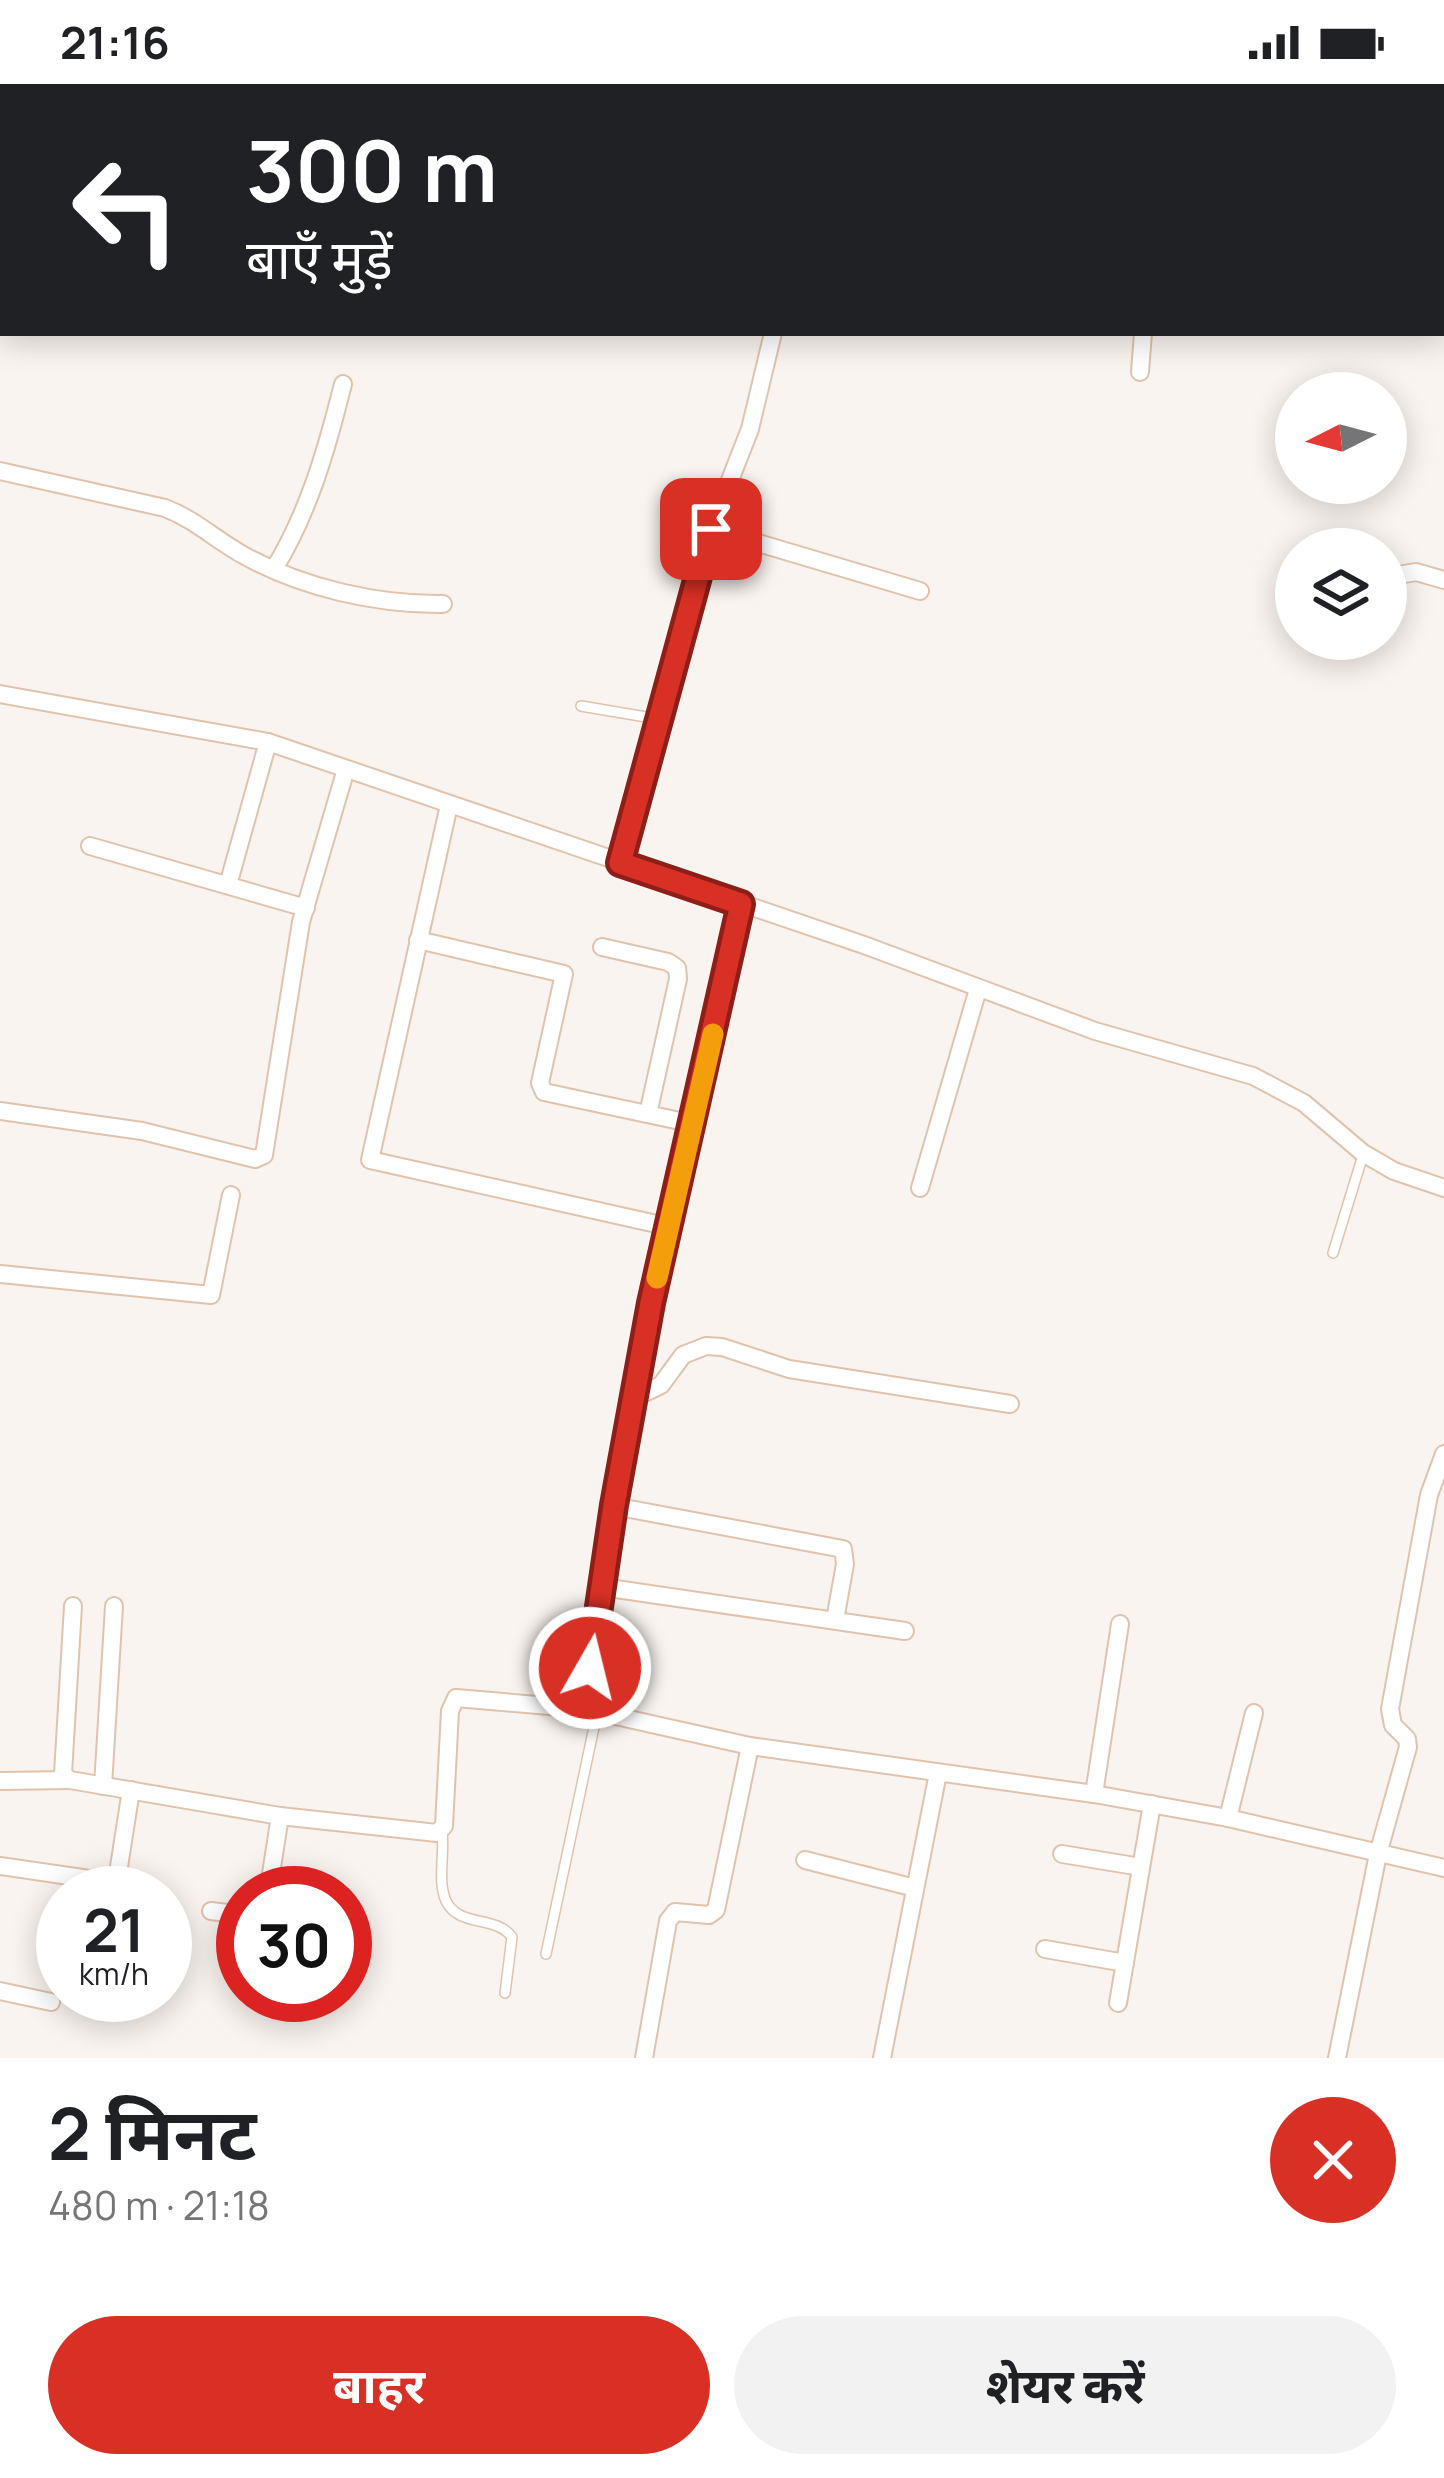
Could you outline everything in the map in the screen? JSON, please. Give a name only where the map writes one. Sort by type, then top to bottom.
[{"type":"street","points":[[620,863],[711,529],[750,429],[772,336]]},
{"type":"street","points":[[1140,372],[1142,336]]},
{"type":"street","points":[[274,569],[292,539],[326,454],[343,384]]},
{"type":"street","points":[[0,471],[177,513],[274,569],[387,602],[443,604]]},
{"type":"street","points":[[711,529],[920,590]]},
{"type":"street","points":[[1407,574],[1444,580]]},
{"type":"street","points":[[0,694],[268,742],[864,945],[1095,1031],[1253,1076],[1304,1103],[1363,1153],[1394,1171],[1444,1188]]},
{"type":"street","points":[[228,885],[268,742]]},
{"type":"street","points":[[0,1111],[142,1131],[260,1158],[266,1149],[306,908],[346,769]]},
{"type":"street","points":[[449,805],[370,1160],[670,1227]]},
{"type":"street","points":[[90,846],[306,908]]},
{"type":"street","points":[[591,1711],[602,1587],[634,1397],[741,904]]},
{"type":"street","points":[[418,940],[564,974],[540,1088],[694,1124]]},
{"type":"street","points":[[602,947],[677,968],[648,1114]]},
{"type":"street","points":[[920,1188],[978,989]]},
{"type":"street","points":[[0,1274],[212,1295],[231,1195]]},
{"type":"street","points":[[634,1397],[661,1385],[682,1355],[706,1346],[812,1373],[1010,1404]]},
{"type":"street","points":[[1337,2058],[1378,1854],[1408,1747],[1390,1718],[1390,1709],[1444,1454]]},
{"type":"street","points":[[614,1505],[843,1549],[835,1621]]},
{"type":"street","points":[[602,1587],[905,1631]]},
{"type":"street","points":[[70,1780],[63,1774],[73,1606]]},
{"type":"street","points":[[103,1786],[114,1606]]},
{"type":"street","points":[[1094,1794],[1120,1624]]},
{"type":"street","points":[[0,1780],[70,1780],[280,1816],[442,1832],[450,1711],[456,1698],[591,1711],[750,1746],[1094,1794],[1228,1818],[1444,1868]]},
{"type":"street","points":[[1228,1818],[1254,1713]]},
{"type":"street","points":[[644,2058],[668,1921],[675,1912],[709,1915],[716,1910],[750,1746]]},
{"type":"street","points":[[881,2058],[938,1773]]},
{"type":"street","points":[[0,1866],[110,1882],[118,1873],[131,1790]]},
{"type":"street","points":[[1118,2003],[1152,1804]]},
{"type":"street","points":[[272,1866],[280,1816]]},
{"type":"street","points":[[1062,1854],[1141,1867]]},
{"type":"street","points":[[805,1860],[915,1888]]},
{"type":"street","points":[[211,1911],[216,1912]]},
{"type":"street","points":[[1045,1949],[1125,1964]]},
{"type":"street","points":[[0,1991],[36,1999]]},
{"type":"lane","points":[[580,706],[660,719]]},
{"type":"lane","points":[[1333,1253],[1363,1153]]},
{"type":"lane","points":[[546,1954],[591,1711]]},
{"type":"lane","points":[[442,1832],[446,1900],[456,1913],[501,1926],[512,1937],[505,1993]]},
{"type":"slow traffic","points":[[657,1278],[713,1034]]},
{"type":"route","points":[[590,1668],[651,1303],[741,904],[620,863],[711,529]]}]
